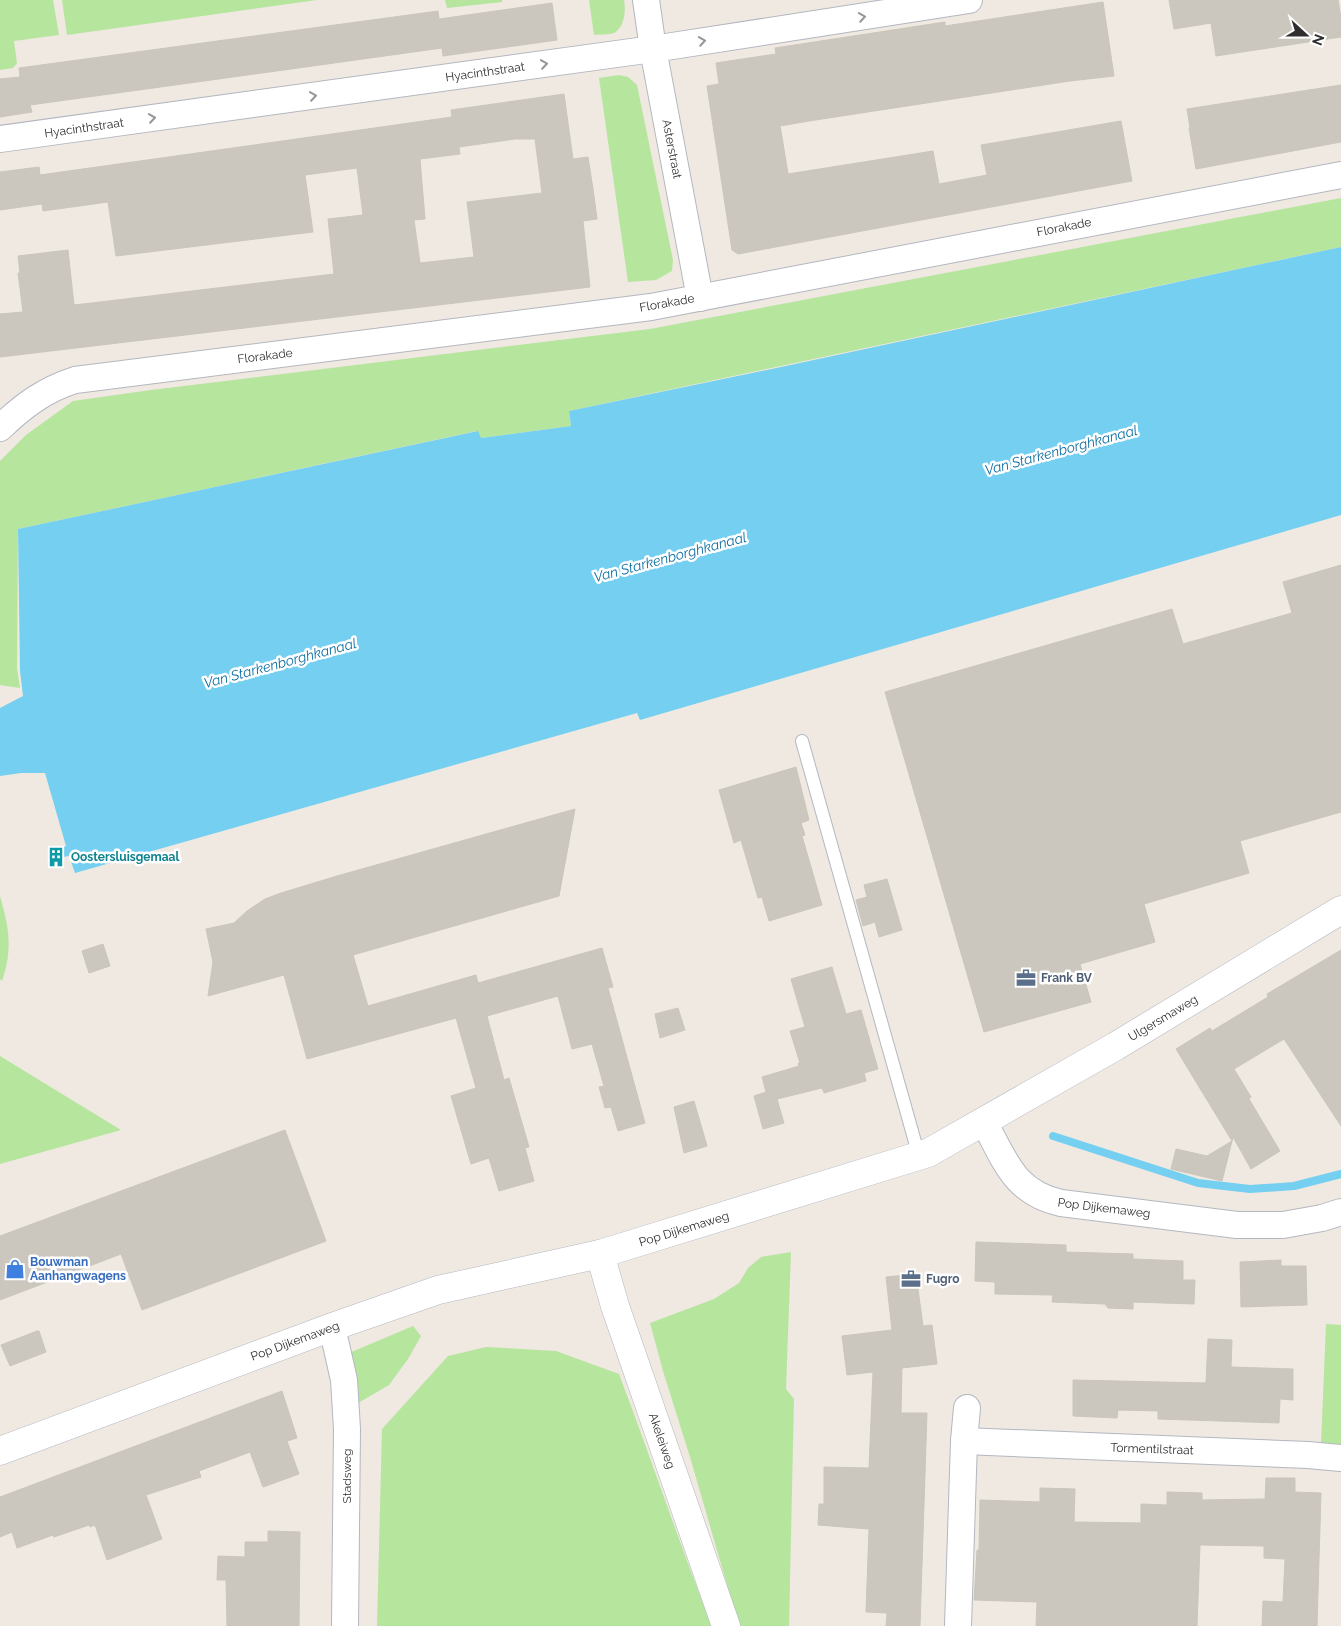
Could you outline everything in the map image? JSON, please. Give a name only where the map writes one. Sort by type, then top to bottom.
[{"type":"street","name":"Asterstraat","points":[[646,0],[653,48],[700,298]]},
{"type":"street","name":"Hyacinthstraat","points":[[0,139],[653,48],[969,0]]},
{"type":"street","name":"Florakade","points":[[0,428],[24,405],[56,386],[75,380],[652,307],[1341,175]]},
{"type":"street","name":"Ulgersmaweg","points":[[984,1122],[1116,1046],[1341,910]]},
{"type":"street","name":"Pop Dijkemaweg","points":[[0,1450],[332,1327],[438,1290],[600,1254],[928,1154],[984,1122],[1017,1180],[1034,1194],[1047,1200],[1237,1224],[1282,1225],[1322,1218],[1341,1212]]},
{"type":"street","name":"Akeleiweg","points":[[600,1254],[614,1306],[726,1626]]},
{"type":"street","name":"Stadsweg","points":[[332,1327],[344,1380],[347,1429],[345,1626]]},
{"type":"street","points":[[958,1626],[964,1441],[967,1408]]},
{"type":"street","name":"Tormentilstraat","points":[[964,1441],[1308,1455],[1341,1458]]},
{"type":"lane","points":[[802,741],[919,1156]]},
{"type":"green space","points":[[0,0],[53,0],[59,35],[14,41],[17,63],[13,68],[0,70]]},
{"type":"green space","points":[[62,0],[317,0],[67,35]]},
{"type":"green space","points":[[445,0],[502,0],[502,2],[447,8]]},
{"type":"green space","points":[[589,0],[624,0],[623,23],[618,30],[612,34],[594,35]]},
{"type":"green space","points":[[619,75],[628,77],[637,85],[673,260],[672,271],[656,280],[628,282],[599,78]]},
{"type":"green space","points":[[1341,198],[1341,247],[569,411],[571,426],[481,438],[477,431],[18,529],[17,668],[20,688],[0,685],[0,461],[26,435],[73,401],[650,329]]},
{"type":"green space","points":[[0,896],[6,918],[9,948],[2,981],[0,979]]},
{"type":"green space","points":[[0,1056],[121,1130],[0,1164]]},
{"type":"green space","points":[[791,1252],[786,1389],[794,1399],[789,1626],[739,1626],[650,1323],[714,1299],[739,1283],[748,1268],[761,1257]]},
{"type":"green space","points":[[1326,1324],[1341,1325],[1341,1444],[1321,1444]]},
{"type":"green space","points":[[413,1326],[421,1336],[408,1359],[389,1385],[353,1406],[342,1356]]},
{"type":"green space","points":[[486,1347],[556,1351],[619,1374],[712,1626],[377,1626],[382,1429],[448,1356]]},
{"type":"water","name":"Van Starkenborghkanaal","points":[[1341,247],[1341,515],[640,720],[637,713],[75,873],[69,856],[63,857],[60,848],[66,846],[45,773],[21,773],[0,776],[0,708],[23,696],[20,671],[18,529],[478,431],[481,438],[571,426],[569,411]]},
{"type":"building","points":[[1169,0],[1338,0],[1341,18],[1341,37],[1216,56],[1211,23],[1174,29]]},
{"type":"building","points":[[1103,2],[1114,76],[1070,81],[780,126],[788,174],[933,151],[939,184],[987,175],[981,145],[1121,121],[1132,181],[738,254],[732,250],[707,86],[719,84],[716,63],[776,54],[775,48],[945,22],[945,26]]},
{"type":"building","points":[[552,3],[557,40],[443,56],[442,48],[30,105],[32,112],[0,117],[0,79],[20,77],[19,68],[438,11],[439,19]]},
{"type":"building","points":[[1341,85],[1341,142],[1196,169],[1187,109]]},
{"type":"building","points":[[564,94],[573,159],[588,157],[593,189],[597,219],[583,221],[590,287],[0,357],[0,314],[23,312],[18,273],[20,273],[18,256],[68,250],[74,305],[100,302],[334,274],[328,219],[363,215],[357,168],[305,175],[313,232],[116,256],[108,202],[43,211],[42,204],[0,210],[0,172],[39,167],[40,175],[452,117],[451,110]],"holes":[[[515,139],[535,139],[542,193],[467,202],[474,257],[420,263],[414,220],[425,219],[420,159],[460,154],[459,147]]]},
{"type":"building","points":[[1341,565],[1341,812],[1240,841],[1249,873],[1144,904],[1155,942],[1080,964],[1091,1002],[984,1032],[885,692],[1172,609],[1183,644],[1292,613],[1283,582]]},
{"type":"building","points":[[796,767],[809,820],[801,823],[805,835],[802,836],[822,905],[769,921],[762,897],[758,898],[741,840],[734,843],[719,790]]},
{"type":"building","points":[[575,809],[559,896],[353,955],[368,1006],[476,975],[478,983],[602,948],[613,987],[608,988],[645,1123],[618,1131],[611,1107],[605,1108],[599,1087],[604,1086],[592,1044],[572,1049],[558,996],[487,1016],[504,1080],[509,1078],[529,1147],[525,1148],[534,1181],[499,1191],[489,1158],[471,1164],[451,1096],[476,1088],[456,1018],[307,1059],[284,975],[208,996],[213,962],[206,929],[234,923],[247,911],[265,899],[281,893]]},
{"type":"building","points":[[887,879],[902,930],[879,937],[875,922],[863,926],[856,900],[867,897],[864,885]]},
{"type":"building","points":[[103,944],[110,966],[89,973],[82,951]]},
{"type":"building","points":[[1341,950],[1341,1126],[1284,1039],[1234,1069],[1251,1097],[1249,1099],[1280,1151],[1251,1169],[1233,1137],[1232,1141],[1176,1049],[1210,1028],[1212,1031],[1268,997],[1267,994]]},
{"type":"building","points":[[832,967],[846,1014],[861,1010],[878,1069],[864,1073],[866,1081],[824,1093],[822,1088],[777,1099],[784,1123],[763,1129],[754,1096],[766,1092],[762,1077],[799,1066],[798,1063],[800,1063],[790,1031],[805,1027],[791,979]]},
{"type":"building","points":[[678,1008],[685,1030],[660,1038],[655,1014]]},
{"type":"building","points":[[694,1101],[707,1146],[684,1153],[674,1107]]},
{"type":"building","points":[[285,1130],[326,1241],[142,1310],[121,1254],[0,1300],[0,1236]]},
{"type":"building","points":[[1232,1141],[1222,1181],[1171,1169],[1176,1149],[1207,1156]]},
{"type":"building","points":[[976,1242],[1066,1245],[1066,1252],[1133,1254],[1133,1259],[1183,1261],[1183,1280],[1195,1280],[1194,1304],[1133,1302],[1133,1309],[1108,1308],[1105,1304],[1052,1302],[1053,1295],[995,1294],[995,1282],[975,1281]]},
{"type":"building","points":[[1281,1260],[1281,1266],[1306,1266],[1307,1305],[1241,1307],[1240,1262]]},
{"type":"building","points":[[916,1274],[923,1326],[932,1325],[937,1364],[902,1368],[901,1413],[927,1413],[920,1626],[886,1626],[887,1613],[866,1612],[869,1529],[818,1525],[819,1504],[824,1504],[824,1467],[869,1468],[873,1372],[847,1375],[842,1336],[892,1330],[886,1277]]},
{"type":"building","points":[[39,1331],[46,1352],[10,1366],[1,1345]]},
{"type":"building","points":[[1208,1339],[1232,1340],[1231,1367],[1293,1369],[1293,1400],[1280,1399],[1279,1423],[1158,1419],[1158,1411],[1118,1410],[1117,1418],[1073,1416],[1073,1380],[1206,1383]]},
{"type":"building","points":[[282,1391],[297,1438],[287,1441],[299,1474],[263,1487],[250,1452],[199,1471],[201,1477],[146,1495],[162,1539],[107,1560],[95,1525],[90,1527],[89,1525],[54,1537],[53,1535],[17,1548],[12,1532],[0,1537],[0,1497]]},
{"type":"building","points":[[1266,1478],[1295,1478],[1295,1492],[1321,1493],[1317,1626],[1262,1626],[1263,1601],[1283,1602],[1285,1559],[1264,1558],[1264,1546],[1200,1545],[1197,1626],[1036,1626],[1037,1602],[974,1600],[977,1550],[979,1550],[980,1500],[1040,1502],[1040,1488],[1075,1489],[1074,1522],[1141,1523],[1141,1504],[1167,1505],[1167,1492],[1202,1493],[1202,1500],[1265,1499]]},
{"type":"building","points":[[268,1531],[300,1532],[299,1626],[227,1626],[226,1580],[217,1580],[218,1556],[245,1557],[245,1542],[268,1542]]},
{"type":"waterway","points":[[1053,1136],[1198,1183],[1250,1189],[1294,1186],[1341,1174]]},
{"type":"place","name":"Oostersluisgemaal","points":[[56,857]]},
{"type":"place","name":"Frank BV","points":[[1026,978]]},
{"type":"place","name":"Bouwman Aanhangwagens","points":[[15,1269]]},
{"type":"place","name":"Fugro","points":[[911,1279]]}]
